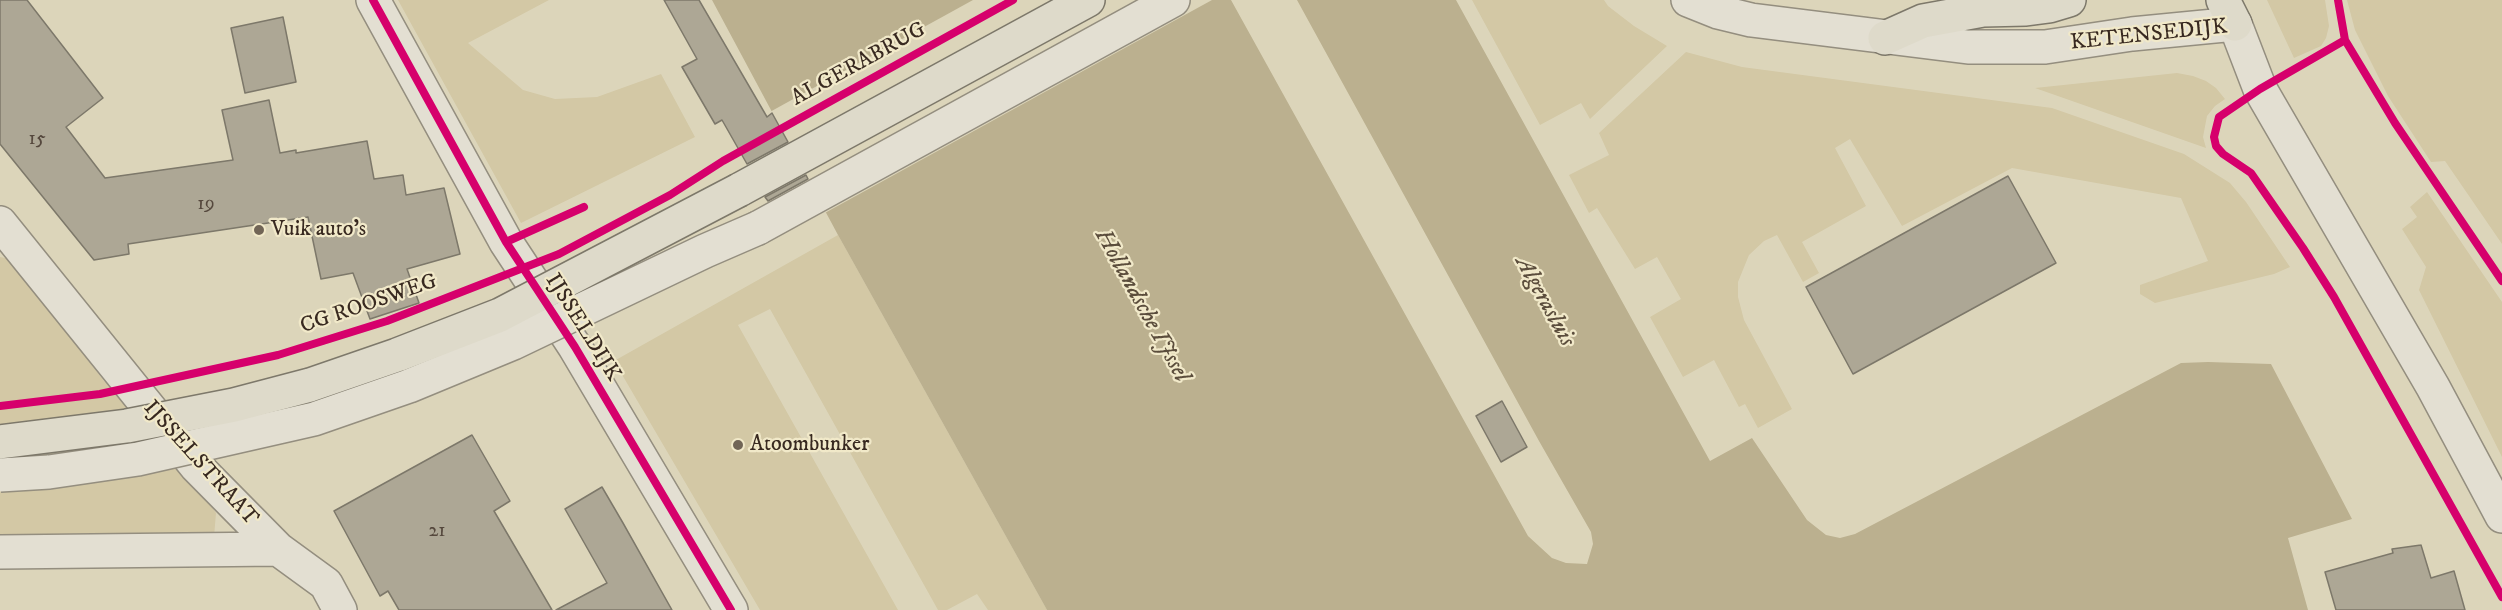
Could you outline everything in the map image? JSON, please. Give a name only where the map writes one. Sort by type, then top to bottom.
[{"type":"main road","points":[[0,442],[127,426],[234,405],[310,385],[397,355],[500,315],[739,190],[1088,0]]},
{"type":"main road","points":[[1885,38],[1923,21],[1983,10],[2049,6],[2069,0]]},
{"type":"street","name":"IJSSELDIJK","points":[[373,0],[506,242],[581,357],[731,610]]},
{"type":"street","points":[[0,475],[49,472],[138,459],[314,419],[409,386],[513,343],[758,228],[1173,0]]},
{"type":"street","name":"KETENSEDIJK","points":[[1688,0],[1718,12],[1751,20],[1968,47],[2045,47],[2132,34],[2231,8],[2260,89],[2433,387],[2502,516]]},
{"type":"street","name":"IJSSELSTRAAT","points":[[2,228],[196,466],[278,549],[326,584],[340,610]]},
{"type":"street","points":[[0,552],[278,549]]},
{"type":"shaded area","points":[[398,0],[549,0],[468,43],[523,90],[555,99],[597,97],[661,74],[695,137],[521,223]]},
{"type":"shaded area","points":[[1472,0],[1604,0],[1608,6],[1634,26],[1667,46],[1590,119],[1581,103],[1540,125]]},
{"type":"shaded area","points":[[2267,0],[2325,0],[2329,26],[2321,46],[2294,58]]},
{"type":"shaded area","points":[[2347,0],[2502,0],[2502,244],[2445,161],[2431,162],[2388,96],[2355,30]]},
{"type":"shaded area","points":[[1686,52],[1742,67],[2052,108],[2184,154],[2230,183],[2246,202],[2290,267],[2274,274],[2155,303],[2140,294],[2140,285],[2208,261],[2181,198],[2012,168],[1902,226],[1850,139],[1835,148],[1866,206],[1802,242],[1819,273],[1803,282],[1777,235],[1764,241],[1749,255],[1738,282],[1738,297],[1744,320],[1792,409],[1758,428],[1745,404],[1739,407],[1714,360],[1683,377],[1650,317],[1681,299],[1657,257],[1635,269],[1597,208],[1589,213],[1569,175],[1609,155],[1599,133]]},
{"type":"shaded area","points":[[2177,73],[2206,81],[2225,99],[2207,116],[2203,137],[2206,148],[2035,88]]},
{"type":"shaded area","points":[[2427,192],[2502,302],[2502,457],[2419,290],[2426,267],[2402,229],[2417,217],[2410,207]]},
{"type":"shaded area","points":[[838,235],[1047,610],[988,610],[977,594],[947,610],[938,610],[770,309],[738,325],[898,610],[760,610],[614,361]]},
{"type":"shaded area","points":[[0,257],[10,259],[104,381],[136,400],[216,513],[214,537],[0,547]]},
{"type":"water","points":[[712,0],[1231,0],[1528,536],[1552,558],[1566,563],[1587,564],[1593,544],[1591,532],[1297,0],[1456,0],[1710,461],[1752,438],[1807,520],[1826,535],[1840,538],[1855,534],[2181,363],[2208,362],[2271,364],[2352,519],[2288,538],[2308,610],[1047,610],[838,235]]},
{"type":"pier","points":[[973,0],[1212,0],[823,214],[768,113]]},
{"type":"building","points":[[0,0],[27,0],[103,98],[66,127],[105,178],[233,160],[222,110],[269,100],[280,153],[296,150],[296,153],[367,141],[374,179],[403,175],[406,195],[444,188],[460,254],[407,269],[419,303],[370,319],[353,273],[321,279],[308,217],[128,244],[129,254],[94,260],[0,144]]},
{"type":"building","points":[[664,0],[699,0],[767,117],[772,113],[788,142],[747,164],[722,120],[715,124],[682,67],[697,59]]},
{"type":"building","points":[[283,17],[296,82],[245,93],[231,28]]},
{"type":"building","points":[[806,175],[808,179],[768,201],[765,197]]},
{"type":"building","points":[[2008,176],[2056,263],[1853,374],[1806,287]]},
{"type":"building","points":[[1502,401],[1527,447],[1501,462],[1476,416]]},
{"type":"building","points":[[472,435],[510,501],[494,511],[552,610],[399,610],[388,591],[380,596],[334,511]]},
{"type":"building","points":[[602,487],[672,610],[556,610],[607,583],[565,509]]},
{"type":"building","points":[[2421,545],[2431,578],[2454,571],[2465,610],[2336,610],[2325,572],[2393,553],[2392,549]]},
{"type":"cycle path","points":[[373,0],[506,242],[575,347],[731,610]]},
{"type":"cycle path","name":"ALGERABRUG","points":[[0,406],[100,394],[278,355],[387,321],[559,254],[670,195],[723,161],[1013,0]]},
{"type":"cycle path","points":[[2338,0],[2345,40],[2395,123],[2502,281]]},
{"type":"cycle path","points":[[2345,40],[2260,89],[2219,117],[2214,137],[2216,146],[2223,154],[2251,173],[2303,248],[2334,297],[2502,597]]},
{"type":"cycle path","points":[[506,242],[584,207]]},
{"type":"place","name":"Vuik auto's","points":[[259,230]]},
{"type":"place","name":"Atoombunker","points":[[738,445]]},
{"type":"water label","name":"Algerasluis","points":[[1544,302]]},
{"type":"water label","name":"Hollandsche IJssel","points":[[1141,306]]}]
